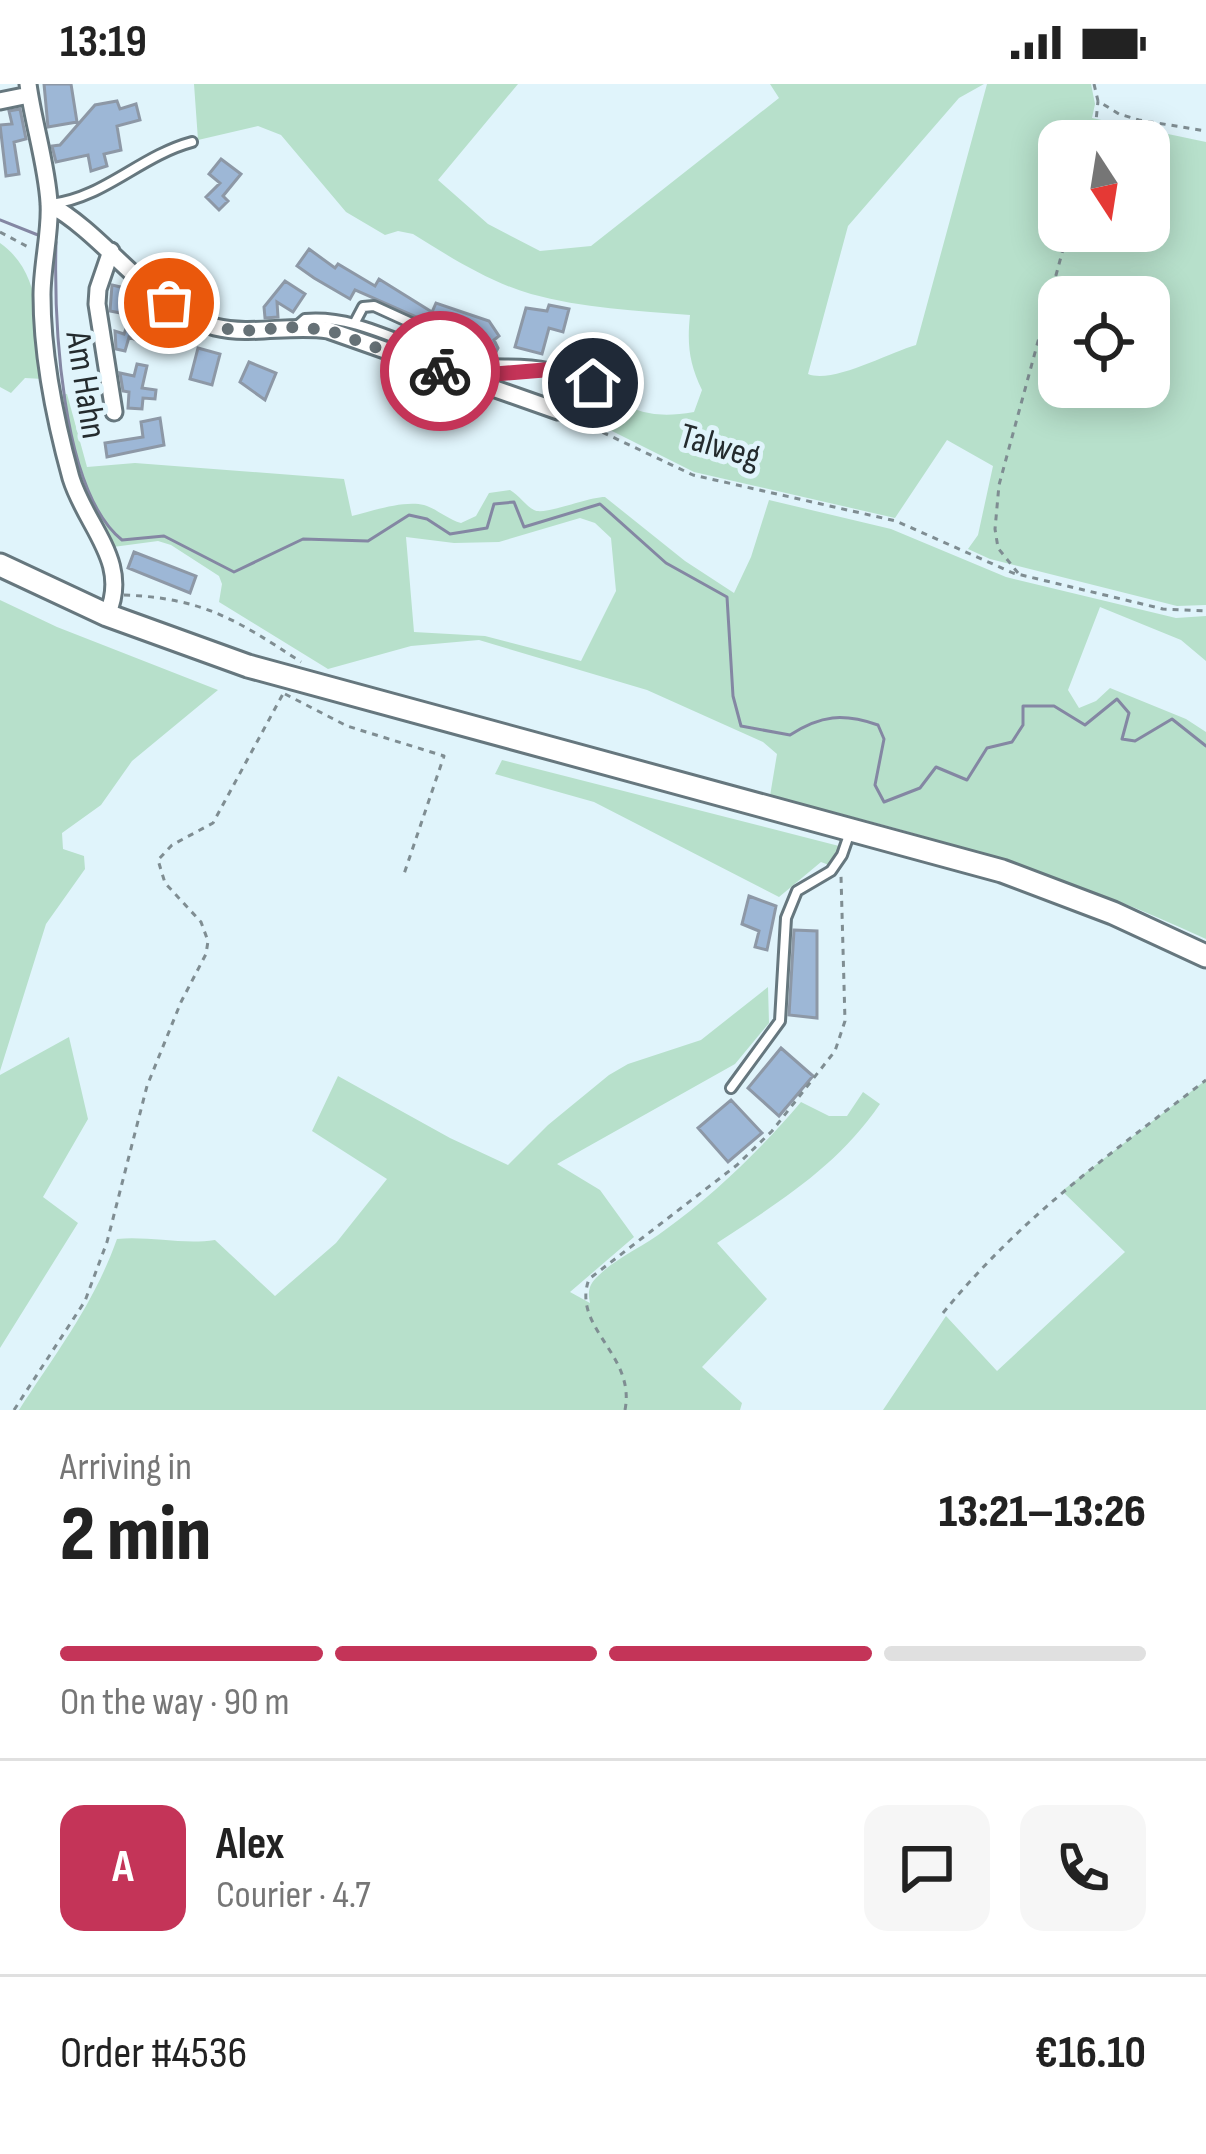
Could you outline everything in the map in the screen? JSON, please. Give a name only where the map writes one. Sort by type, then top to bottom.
[{"type":"main road","points":[[0,565],[111,605],[289,687],[1002,871],[1206,956]]},
{"type":"street","points":[[0,101],[28,90]]},
{"type":"street","name":"Am Hahn","points":[[28,90],[49,204],[42,302],[53,395],[72,482],[111,565],[111,605]]},
{"type":"street","points":[[49,204],[85,226],[169,303],[207,324],[242,331],[328,330],[557,411]]},
{"type":"street","points":[[111,251],[97,304],[114,412]]},
{"type":"lane","points":[[49,204],[89,195],[152,157],[192,142]]},
{"type":"lane","points":[[354,324],[364,308],[374,306],[420,327],[411,344]]},
{"type":"lane","points":[[296,327],[311,318],[354,324],[458,361],[520,362],[581,372],[593,383],[584,398],[557,411]]},
{"type":"lane","points":[[458,377],[548,368]]},
{"type":"lane","points":[[731,1088],[780,1021],[786,918],[797,891],[831,871],[850,831]]},
{"type":"path","points":[[1094,84],[1096,120]]},
{"type":"path","points":[[1098,100],[1139,120],[1206,131]]},
{"type":"path","points":[[0,232],[44,244]]},
{"type":"path","points":[[1019,574],[998,548],[994,530],[997,498],[1062,252]]},
{"type":"path","name":"Talweg","points":[[557,411],[693,475],[896,521],[1019,574],[1163,610],[1206,611]]},
{"type":"path","points":[[14,1410],[85,1301],[107,1242],[147,1087],[206,954],[208,941],[201,922],[165,883],[158,860],[172,845],[203,832],[221,812],[289,687],[306,665],[228,616],[172,597],[111,605]]},
{"type":"path","points":[[289,687],[347,726],[444,756],[404,874]]},
{"type":"path","points":[[625,1410],[627,1380],[621,1364],[587,1312],[584,1293],[589,1279],[737,1165],[772,1132],[835,1051],[845,1022],[842,856]]},
{"type":"path","points":[[943,1313],[1046,1203],[1206,1080]]},
{"type":"green space","points":[[194,84],[518,84],[438,180],[488,224],[540,251],[591,246],[779,98],[770,84],[984,84],[959,98],[848,226],[808,374],[819,376],[916,345],[987,84],[1091,84],[1092,118],[1102,120],[1038,120],[1038,252],[1170,252],[1170,134],[1206,142],[1206,605],[1177,606],[990,559],[968,549],[978,535],[993,466],[947,440],[895,518],[694,472],[574,412],[601,394],[646,412],[694,412],[702,390],[690,353],[690,315],[550,299],[470,268],[413,234],[385,235],[346,212],[281,135],[258,126],[198,140]]},
{"type":"green space","points":[[0,243],[24,270],[31,287],[43,379],[25,378],[11,393],[0,387]]},
{"type":"green space","points":[[67,394],[87,467],[135,463],[344,479],[352,516],[416,504],[461,523],[476,516],[489,493],[510,490],[539,511],[605,497],[734,593],[769,500],[891,529],[1006,577],[1176,618],[1206,616],[1206,661],[1181,640],[1100,607],[1068,690],[1079,708],[1110,688],[1206,732],[1206,939],[1100,894],[992,857],[770,796],[777,754],[763,742],[647,690],[479,640],[411,646],[328,669],[219,602],[219,576],[171,545],[158,541],[113,547],[85,491],[57,395]],"holes":[[[580,518],[595,523],[611,538],[616,591],[581,661],[485,636],[414,632],[406,537],[499,542]]]},
{"type":"green space","points":[[0,600],[218,690],[132,761],[101,805],[62,833],[63,849],[84,856],[85,869],[46,924],[0,1071]]},
{"type":"green space","points":[[502,760],[839,846],[829,865],[821,862],[779,897],[594,802],[495,774]]},
{"type":"green space","points":[[768,987],[769,1023],[735,1064],[557,1164],[600,1190],[634,1237],[570,1292],[590,1303],[589,1290],[596,1278],[702,1201],[801,1102],[829,1116],[847,1116],[863,1092],[880,1104],[826,1165],[717,1243],[767,1299],[702,1367],[742,1403],[740,1410],[19,1410],[85,1307],[117,1239],[215,1240],[275,1296],[336,1243],[387,1179],[312,1131],[338,1076],[508,1165],[609,1075],[701,1040]]},
{"type":"green space","points":[[69,1037],[88,1119],[43,1197],[78,1223],[0,1348],[0,1075]]},
{"type":"green space","points":[[1206,1080],[1206,1410],[883,1410],[946,1316],[997,1371],[1125,1252],[1062,1191]]},
{"type":"building","points":[[44,84],[71,84],[77,122],[48,127]]},
{"type":"building","points":[[117,101],[120,109],[136,104],[140,120],[117,126],[121,150],[104,154],[107,166],[91,171],[88,155],[56,162],[52,146],[60,145],[95,105]]},
{"type":"building","points":[[20,109],[26,139],[14,142],[19,174],[6,176],[0,125],[12,124],[9,111]]},
{"type":"building","points":[[221,159],[241,174],[223,196],[228,201],[219,210],[206,197],[220,183],[209,174]]},
{"type":"building","points":[[309,249],[335,268],[338,264],[375,286],[379,279],[432,312],[436,303],[489,321],[499,336],[494,340],[498,348],[494,356],[464,353],[427,341],[423,320],[355,290],[350,299],[297,266]]},
{"type":"building","points":[[285,281],[305,294],[293,312],[277,302],[278,317],[265,318],[264,307]]},
{"type":"building","points":[[112,285],[129,289],[161,313],[148,329],[154,332],[149,345],[129,337],[125,351],[116,349],[115,331],[124,334],[131,315],[110,311]]},
{"type":"building","points":[[549,305],[569,309],[563,332],[549,328],[542,354],[515,347],[526,308],[547,311]]},
{"type":"building","points":[[198,348],[220,354],[212,385],[190,379]]},
{"type":"building","points":[[249,362],[276,373],[265,400],[240,382]]},
{"type":"building","points":[[137,364],[147,366],[142,388],[156,390],[155,399],[143,398],[142,409],[128,408],[129,392],[123,391],[120,373],[134,376]]},
{"type":"building","points":[[160,418],[164,445],[107,457],[105,443],[143,437],[141,422]]},
{"type":"building","points":[[134,552],[196,576],[190,593],[128,568]]},
{"type":"building","points":[[749,896],[776,906],[767,950],[755,947],[759,931],[742,924]]},
{"type":"building","points":[[794,930],[817,931],[817,1018],[789,1015]]},
{"type":"building","points":[[781,1048],[813,1076],[779,1116],[748,1088]]},
{"type":"building","points":[[731,1100],[762,1133],[728,1162],[698,1128]]},
{"type":"waterway","points":[[0,220],[43,237]]},
{"type":"waterway","points":[[52,240],[56,242],[60,357],[73,444],[101,516],[122,540],[164,536],[234,572],[303,539],[368,541],[409,515],[427,519],[450,534],[487,528],[494,504],[514,502],[524,527],[600,504],[666,563],[727,597],[733,696],[741,726],[790,735],[832,718],[878,725],[884,739],[875,785],[884,802],[920,788],[936,767],[967,780],[987,748],[1012,742],[1023,725],[1023,706],[1054,706],[1085,725],[1117,699],[1129,713],[1122,739],[1135,741],[1172,719],[1206,746]]},
{"type":"way so far","points":[[169,303],[215,327],[328,330],[440,371]]},
{"type":"route","points":[[440,371],[458,377],[568,368],[592,378],[593,383]]}]
